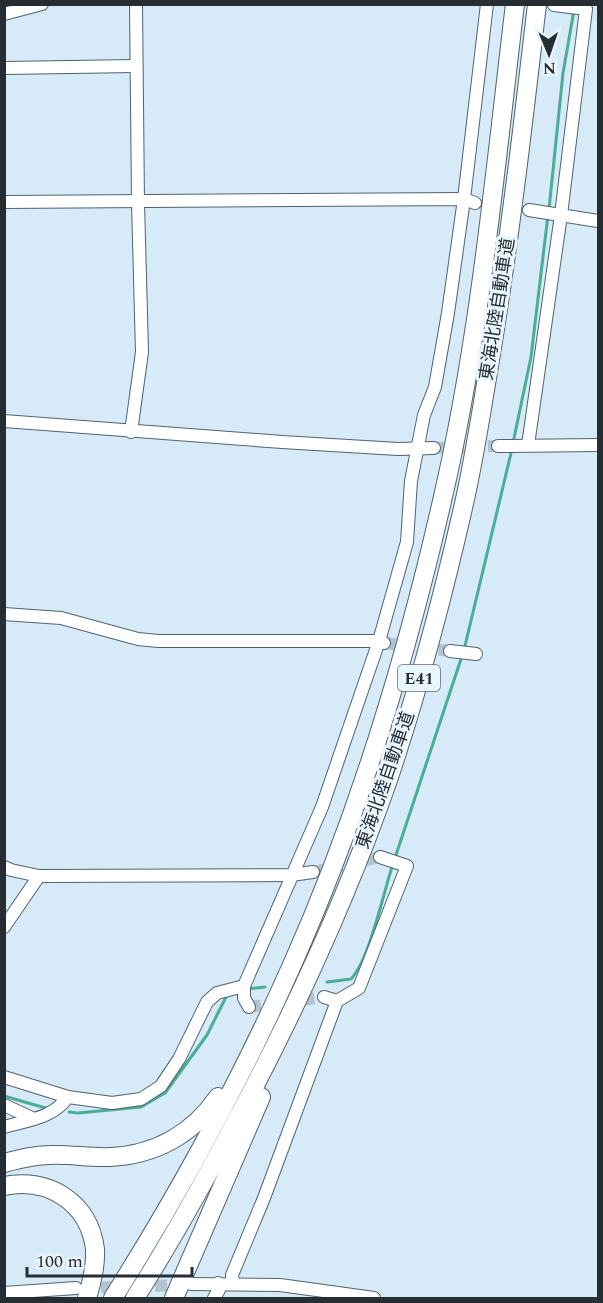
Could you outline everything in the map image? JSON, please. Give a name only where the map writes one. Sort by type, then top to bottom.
[{"type":"highway","name":"東海北陸自動車道","points":[[113,1299],[177,1194],[252,1051],[292,964],[321,874],[365,776],[420,590],[443,499],[479,293],[515,4]]},
{"type":"highway","name":"東海北陸自動車道","points":[[135,1299],[194,1201],[314,968],[387,781],[421,672],[464,504],[500,297],[536,8]]},
{"type":"highway","points":[[4,1163],[50,1155],[109,1157],[132,1155],[173,1140],[191,1128],[208,1110],[231,1075],[321,874]]},
{"type":"highway","points":[[174,1299],[231,1169],[314,968]]},
{"type":"highway","points":[[4,1186],[17,1183],[54,1190],[69,1200],[82,1215],[91,1231],[95,1268],[81,1294]]},
{"type":"street","points":[[4,14],[42,4]]},
{"type":"street","points":[[131,432],[142,352],[135,66],[136,4]]},
{"type":"street","points":[[4,1077],[68,1097],[112,1103],[141,1099],[160,1086],[179,1059],[207,1002],[217,993],[245,994],[291,875],[322,807],[382,642],[407,542],[411,481],[424,415],[435,387],[470,201],[487,4]]},
{"type":"street","points":[[526,445],[585,7],[560,5]]},
{"type":"street","points":[[4,68],[135,66]]},
{"type":"street","points":[[4,202],[470,201]]},
{"type":"street","points":[[535,211],[598,220]]},
{"type":"street","points":[[4,421],[131,432],[417,449],[434,448]]},
{"type":"street","points":[[499,446],[598,445]]},
{"type":"street","points":[[4,614],[61,618],[138,639],[158,641],[382,642]]},
{"type":"street","points":[[453,652],[473,654]]},
{"type":"street","points":[[233,1283],[232,1275],[264,1198],[337,1001],[359,988],[407,866],[383,858]]},
{"type":"street","points":[[4,867],[39,876],[321,874]]},
{"type":"street","points":[[4,927],[39,876]]},
{"type":"street","points":[[324,997],[337,1001]]},
{"type":"street","points":[[4,1126],[48,1116],[63,1105],[68,1097]]},
{"type":"street","points":[[4,1105],[34,1119]]},
{"type":"street","points":[[214,1299],[219,1290],[218,1283]]},
{"type":"street","points":[[190,1284],[280,1285],[374,1299]]},
{"type":"street","points":[[4,1293],[81,1294]]},
{"type":"waterway","points":[[549,209],[563,73],[574,10]]},
{"type":"waterway","points":[[513,443],[531,357],[548,215]]},
{"type":"waterway","points":[[464,650],[512,449]]},
{"type":"waterway","points":[[395,858],[462,656]]},
{"type":"waterway","points":[[327,982],[351,979],[358,970],[370,941],[393,864]]},
{"type":"waterway","points":[[247,989],[265,987]]},
{"type":"waterway","points":[[69,1112],[141,1107],[165,1093],[207,1035],[227,995]]},
{"type":"waterway","points":[[4,1096],[49,1109]]},
{"type":"tunnel","points":[[434,448],[498,446]]},
{"type":"tunnel","points":[[385,643],[450,651]]},
{"type":"tunnel","points":[[313,872],[380,857]]},
{"type":"tunnel","points":[[249,1007],[324,997]]},
{"type":"tunnel","points":[[83,1288],[186,1285]]}]
